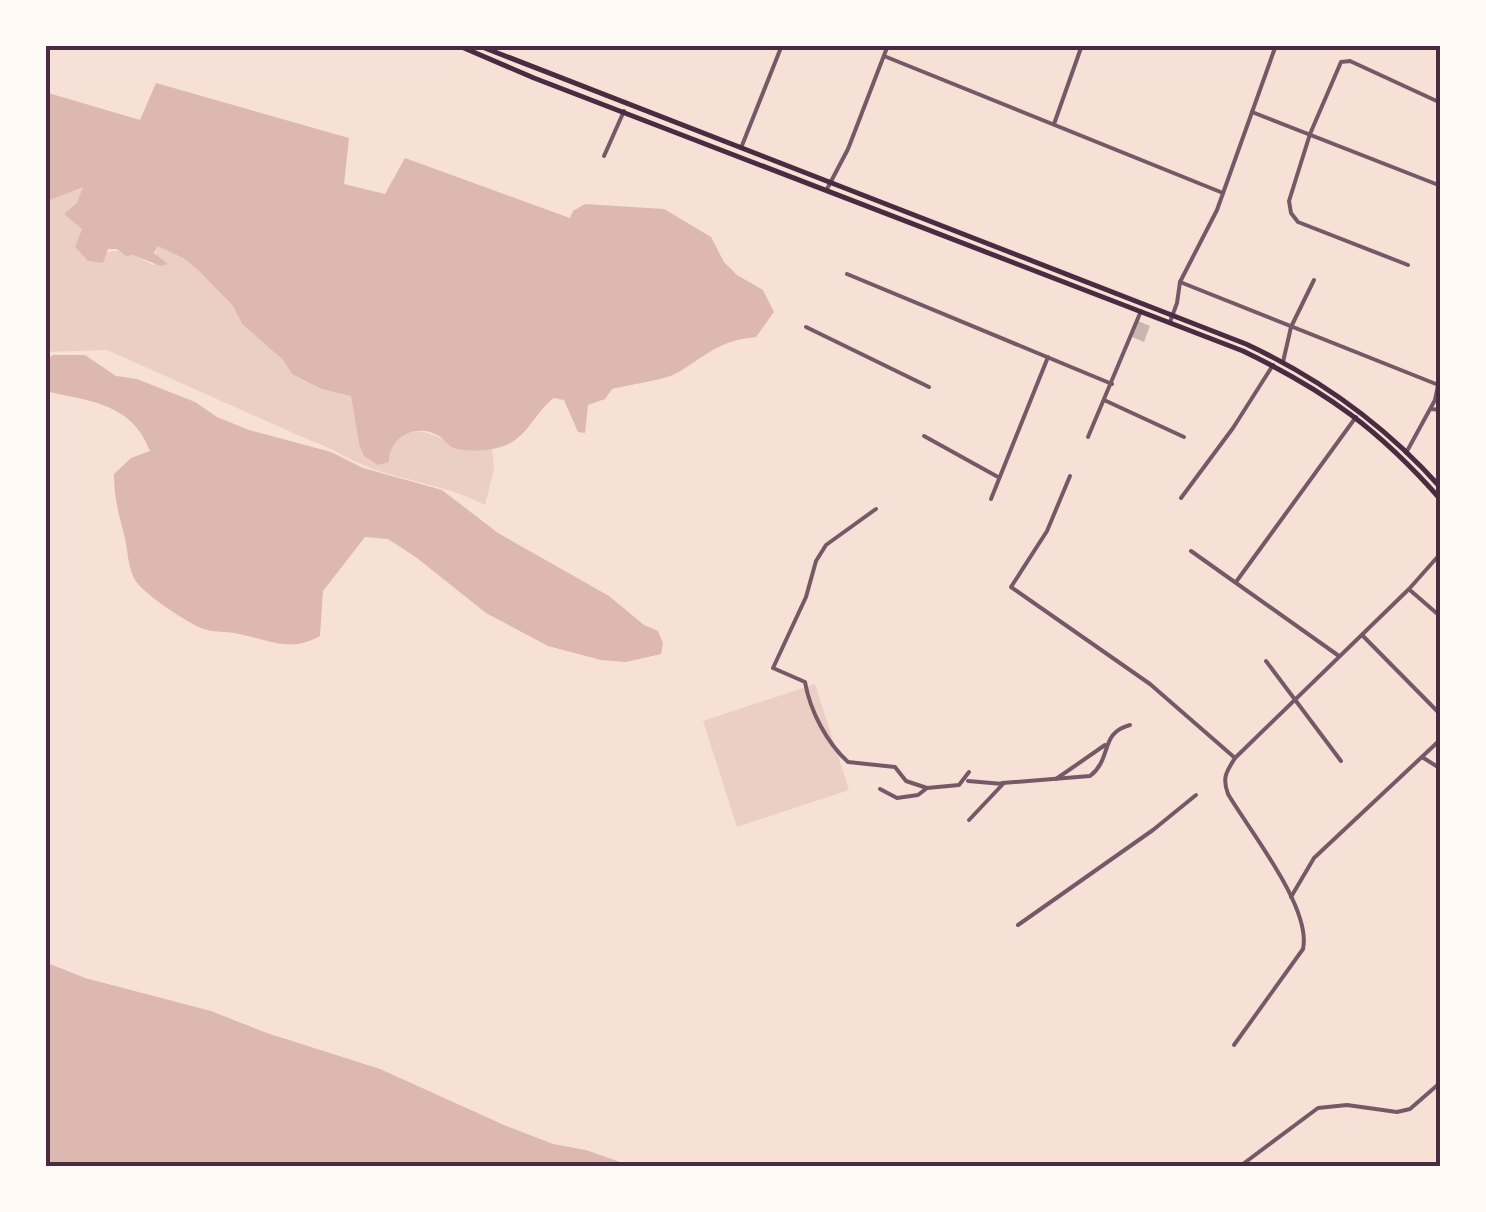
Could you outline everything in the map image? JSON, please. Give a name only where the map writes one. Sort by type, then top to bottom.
[{"type":"main road","points":[[457,45],[1171,319],[1273,366],[1313,387],[1405,455],[1441,500]]},
{"type":"main road","points":[[481,46],[1283,362],[1364,414],[1441,488]]},
{"type":"street","points":[[742,148],[782,45]]},
{"type":"street","points":[[827,189],[848,149],[888,45]]},
{"type":"street","points":[[1054,124],[1082,45]]},
{"type":"street","points":[[1171,319],[1180,282],[1224,192],[1276,45]]},
{"type":"street","points":[[480,55],[481,46]]},
{"type":"street","points":[[884,56],[1224,192]]},
{"type":"street","points":[[1408,265],[1298,222],[1289,201],[1310,134],[1341,62],[1350,60],[1441,103]]},
{"type":"street","points":[[604,156],[624,111]]},
{"type":"street","points":[[1252,112],[1441,186]]},
{"type":"street","points":[[848,274],[1112,384]]},
{"type":"street","points":[[1283,362],[1291,327],[1314,280]]},
{"type":"street","points":[[1180,282],[1436,384]]},
{"type":"street","points":[[1088,437],[1142,311]]},
{"type":"street","points":[[806,328],[928,387]]},
{"type":"street","points":[[991,499],[1048,357]]},
{"type":"street","points":[[1181,498],[1273,366]]},
{"type":"street","points":[[1405,455],[1435,400],[1441,371]]},
{"type":"street","points":[[1104,400],[1184,437]]},
{"type":"street","points":[[1430,408],[1441,410]]},
{"type":"street","points":[[1236,582],[1356,417]]},
{"type":"street","points":[[924,436],[998,477]]},
{"type":"street","points":[[1070,476],[1047,530],[1011,587],[1150,684],[1234,758]]},
{"type":"street","points":[[876,510],[826,545],[773,668],[805,682],[809,704],[828,739],[848,762],[896,766],[906,781],[927,788],[959,784],[968,772]]},
{"type":"street","points":[[1191,551],[1339,656]]},
{"type":"street","points":[[1234,1045],[1303,949],[1303,926],[1291,897],[1223,782],[1234,758],[1409,589],[1441,553]]},
{"type":"street","points":[[1409,589],[1441,617]]},
{"type":"street","points":[[1362,634],[1441,715]]},
{"type":"street","points":[[1266,661],[1341,760]]},
{"type":"street","points":[[1056,779],[1068,768],[1100,752],[1116,730],[1130,724]]},
{"type":"street","points":[[1291,897],[1314,858],[1441,740]]},
{"type":"street","points":[[968,781],[1002,784],[1090,776],[1102,767],[1108,742]]},
{"type":"street","points":[[1422,757],[1441,769]]},
{"type":"street","points":[[969,820],[1002,784]]},
{"type":"street","points":[[880,789],[896,798],[918,795],[927,788]]},
{"type":"street","points":[[1018,925],[1196,796]]},
{"type":"street","points":[[1441,952],[1441,988]]},
{"type":"street","points":[[1239,1167],[1318,1108],[1347,1104],[1398,1112],[1410,1108],[1441,1082]]},
{"type":"shaded area","points":[[156,83],[349,138],[344,184],[385,194],[405,158],[570,218],[573,211],[585,204],[664,209],[711,237],[724,262],[763,290],[774,312],[756,337],[721,346],[670,376],[612,389],[605,399],[588,405],[585,433],[578,432],[564,400],[554,398],[519,437],[504,446],[462,450],[430,432],[413,431],[393,445],[389,462],[378,465],[364,456],[359,444],[351,396],[321,389],[292,374],[283,360],[242,324],[233,306],[185,259],[158,246],[154,253],[168,264],[161,266],[126,256],[117,249],[108,249],[103,263],[88,261],[75,247],[82,229],[64,214],[77,203],[83,187],[45,202],[45,92],[140,120]]},
{"type":"shaded area","points":[[84,186],[77,203],[75,223],[82,229],[75,247],[89,261],[107,252],[121,251],[153,265],[158,245],[185,259],[233,306],[242,324],[283,360],[292,374],[320,389],[351,396],[359,444],[388,449],[408,433],[417,432],[468,450],[492,449],[494,469],[485,505],[458,493],[365,466],[107,350],[45,352],[45,202]]},
{"type":"shaded area","points":[[53,355],[85,355],[116,376],[137,379],[195,402],[217,417],[249,430],[331,452],[363,468],[442,490],[498,533],[609,596],[644,625],[658,631],[663,643],[661,654],[626,662],[601,660],[548,646],[486,613],[388,539],[365,537],[323,591],[320,636],[289,644],[201,628],[145,591],[130,567],[114,474],[131,458],[150,451],[142,435],[132,423],[107,407],[45,391],[45,361]]},
{"type":"shaded area","points":[[815,684],[849,790],[737,827],[703,721]]},
{"type":"shaded area","points":[[45,962],[85,978],[211,1011],[380,1069],[553,1144],[586,1150],[634,1167],[45,1167]]},
{"type":"building","points":[[1138,321],[1150,326],[1144,342],[1132,337]]}]
